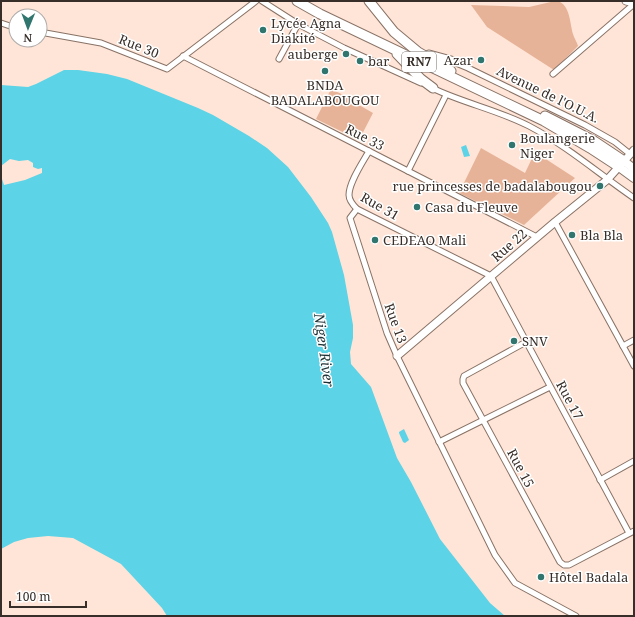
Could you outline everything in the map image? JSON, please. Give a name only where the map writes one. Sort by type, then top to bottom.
[{"type":"highway","name":"RN7","points":[[297,1],[393,50],[544,121],[590,148],[629,156]]},
{"type":"highway","name":"RN7","points":[[370,1],[394,32],[418,52],[447,69],[565,125],[594,141],[629,156]]},
{"type":"highway","points":[[393,50],[421,79],[433,88]]},
{"type":"highway","points":[[418,52],[451,61]]},
{"type":"main road","name":"Avenue de l'O.U.A.","points":[[629,156],[634,169]]},
{"type":"main road","name":"Avenue de l'O.U.A.","points":[[629,156],[634,178]]},
{"type":"street","name":"Rue 30","points":[[48,33],[102,43],[167,69],[256,1]]},
{"type":"street","points":[[262,1],[298,24],[344,48],[446,95],[527,125],[549,137],[634,198]]},
{"type":"street","points":[[626,1],[634,3]]},
{"type":"street","points":[[553,74],[634,3]]},
{"type":"street","points":[[279,59],[298,24]]},
{"type":"street","name":"Rue 33","points":[[183,56],[537,237]]},
{"type":"street","name":"Avenue de l'O.U.A.","points":[[451,61],[585,125],[615,142],[629,156]]},
{"type":"street","points":[[408,171],[446,95]]},
{"type":"street","name":"Rue 31","points":[[369,151],[351,186],[349,195],[352,205],[491,276]]},
{"type":"street","name":"Rue 22","points":[[396,356],[607,180],[629,156]]},
{"type":"street","name":"Rue 13","points":[[356,208],[350,218],[387,333],[396,356],[495,555],[514,582],[576,616]]},
{"type":"street","points":[[555,222],[634,366]]},
{"type":"street","name":"Rue 17","points":[[491,276],[600,480],[631,532]]},
{"type":"street","points":[[623,346],[634,340]]},
{"type":"street","name":"Rue 15","points":[[526,342],[464,376],[463,383],[560,562],[564,565],[569,565],[631,532]]},
{"type":"street","points":[[439,442],[550,387]]},
{"type":"street","points":[[600,480],[634,462]]},
{"type":"shaded area","points":[[555,1],[564,5],[570,19],[573,36],[578,46],[554,70],[487,27],[471,5],[529,7]]},
{"type":"shaded area","points":[[331,89],[352,99],[352,101],[373,113],[359,140],[316,119]]},
{"type":"shaded area","points":[[481,148],[525,173],[535,152],[575,178],[524,225],[459,193]]},
{"type":"water","name":"Niger River","points":[[64,70],[78,70],[107,74],[127,79],[198,108],[249,136],[267,148],[288,167],[311,197],[328,223],[332,232],[344,275],[353,325],[353,338],[350,352],[351,364],[371,387],[397,458],[440,539],[490,603],[505,616],[167,616],[162,608],[121,564],[73,538],[48,536],[28,538],[14,542],[1,549],[1,176],[4,185],[25,180],[42,173],[42,168],[38,169],[33,167],[33,163],[28,160],[19,161],[10,159],[1,166],[1,85],[28,87]]},
{"type":"water","points":[[466,145],[470,156],[464,157],[461,147]]},
{"type":"water","points":[[404,429],[409,440],[405,443],[403,442],[399,433]]},
{"type":"place","name":"Lycée Agna Diakité","points":[[263,30]]},
{"type":"place","name":"auberge","points":[[346,54]]},
{"type":"place","name":"Azar","points":[[481,60]]},
{"type":"place","name":"bar","points":[[360,61]]},
{"type":"place","name":"BNDA BADALABOUGOU","points":[[325,71]]},
{"type":"place","name":"Boulangerie Niger","points":[[512,145]]},
{"type":"place","name":"rue princesses de badalabougou","points":[[600,186]]},
{"type":"place","name":"Casa du Fleuve","points":[[417,207]]},
{"type":"place","name":"Bla Bla","points":[[572,235]]},
{"type":"place","name":"CEDEAO Mali","points":[[375,240]]},
{"type":"place","name":"SNV","points":[[514,341]]},
{"type":"place","name":"Hôtel Badala","points":[[541,577]]}]
